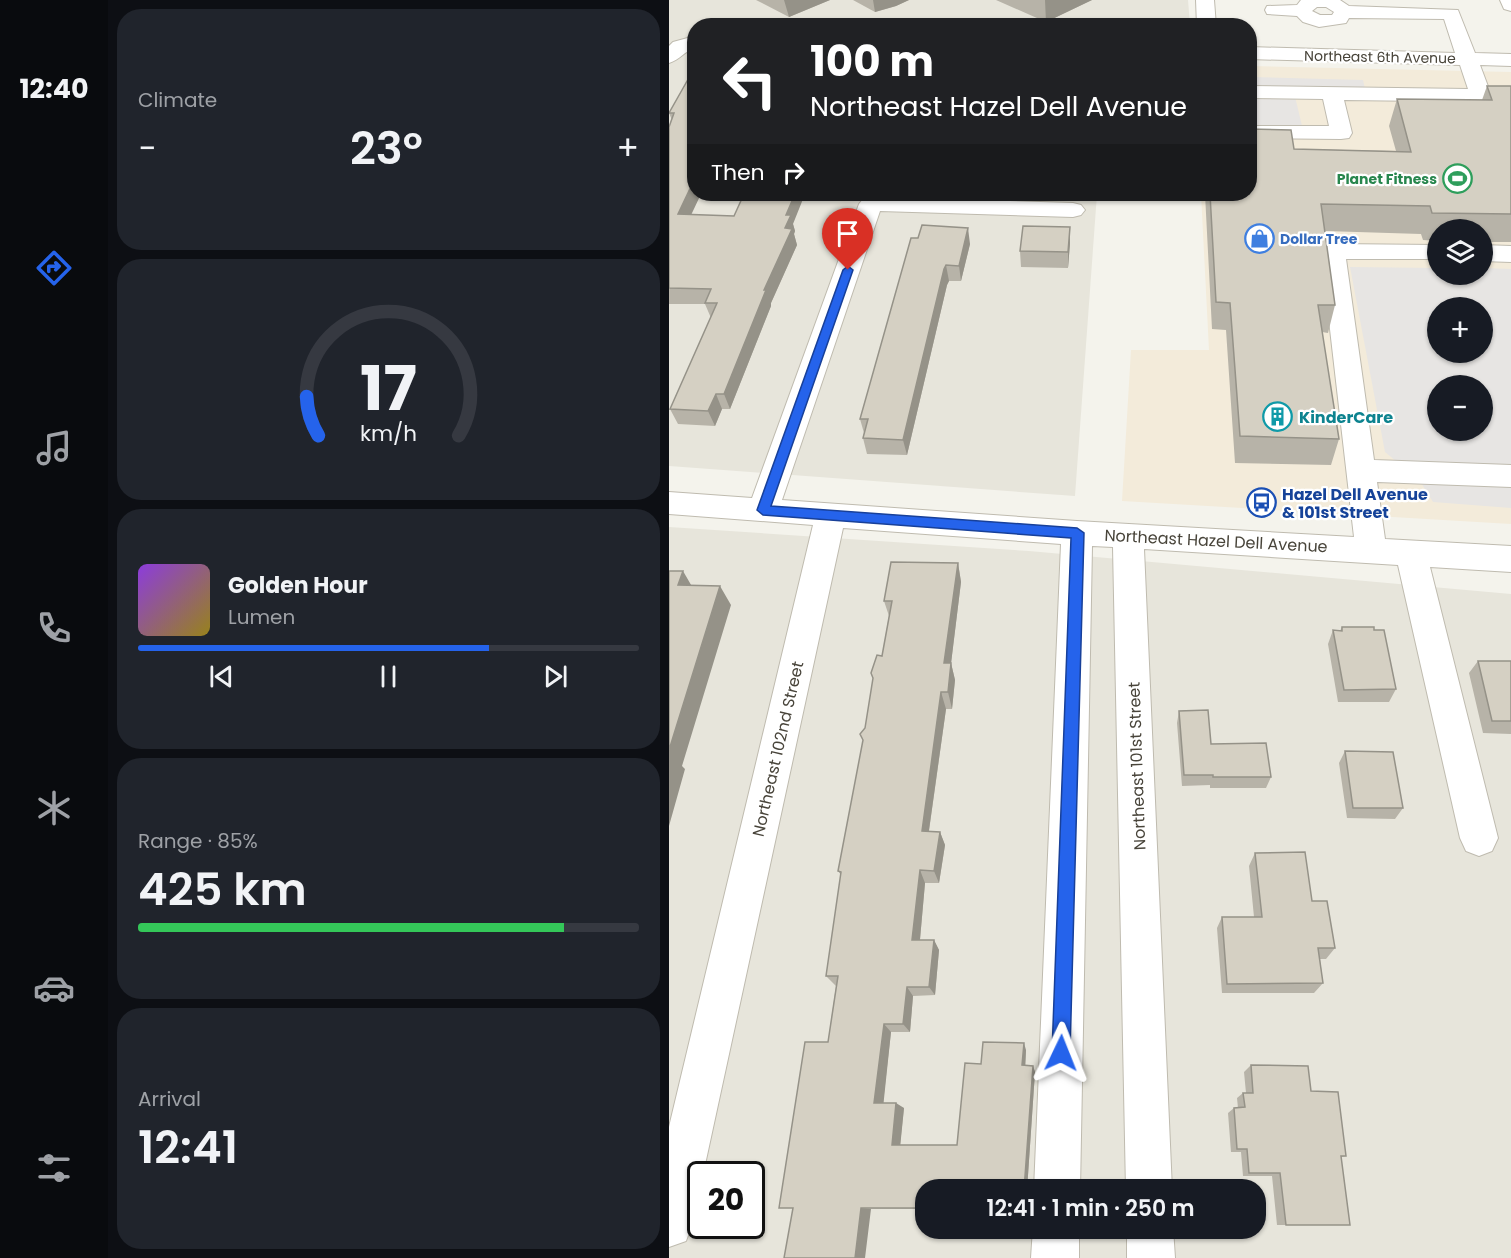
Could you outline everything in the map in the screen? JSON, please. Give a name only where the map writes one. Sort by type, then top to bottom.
[{"type":"street","points":[[1205,0],[1206,18]]},
{"type":"street","points":[[1509,0],[1511,5]]},
{"type":"street","points":[[1302,11],[1307,4],[1321,2],[1336,5],[1344,12],[1451,14],[1481,96]]},
{"type":"street","points":[[1274,10],[1302,11],[1309,18],[1325,21],[1339,19],[1344,12]]},
{"type":"street","points":[[1325,21],[1333,56]]},
{"type":"street","points":[[669,57],[680,46],[687,44]]},
{"type":"street","name":"Northeast 6th Avenue","points":[[1257,53],[1511,60]]},
{"type":"street","points":[[1257,92],[1511,96]]},
{"type":"street","points":[[1257,132],[1341,133],[1332,93]]},
{"type":"street","points":[[763,510],[871,204],[1073,210]]},
{"type":"street","points":[[1371,550],[1333,250],[1427,252]]},
{"type":"street","points":[[1493,253],[1511,254]]},
{"type":"street","points":[[1361,470],[1511,476]]},
{"type":"street","name":"Northeast Hazel Dell Avenue","points":[[669,503],[1077,533],[1511,559]]},
{"type":"street","name":"Northeast 102nd Street","points":[[669,1224],[831,515]]},
{"type":"street","points":[[1057,1179],[1077,533]]},
{"type":"street","name":"Northeast 101st Street","points":[[1128,536],[1145,995],[1149,1179]]},
{"type":"street","points":[[1411,553],[1479,838]]},
{"type":"street","points":[[1055,1258],[1056,1239]]},
{"type":"street","points":[[1150,1239],[1151,1258]]},
{"type":"shaded area","points":[[669,0],[1188,0],[1189,18],[687,18],[687,201],[1096,201],[1075,496],[669,466]]},
{"type":"shaded area","points":[[1257,66],[1511,72],[1511,524],[1122,501],[1131,350],[1209,350],[1201,201],[1257,201]]},
{"type":"shaded area","points":[[1257,77],[1363,80],[1365,89],[1293,88],[1302,126],[1257,126]]},
{"type":"shaded area","points":[[1350,267],[1427,268],[1427,285],[1493,285],[1493,268],[1511,269],[1511,508],[1433,502],[1420,481],[1385,452]]},
{"type":"shaded area","points":[[669,527],[1029,551],[1511,594],[1511,1258],[669,1258]]},
{"type":"building","points":[[687,81],[687,195],[678,214],[734,216],[741,201],[792,201],[786,215],[791,215],[785,228],[792,229],[764,290],[766,290],[724,394],[716,394],[708,411],[670,409],[717,303],[705,303],[711,289],[669,288],[669,127],[674,113],[669,113]]},
{"type":"building","points":[[1487,86],[1511,86],[1511,214],[1432,213],[1430,206],[1321,204],[1335,305],[1318,305],[1339,439],[1240,436],[1230,303],[1216,302],[1210,201],[1257,201],[1257,129],[1291,130],[1294,149],[1411,152],[1397,99],[1492,100]]},
{"type":"building","points":[[922,225],[968,228],[959,266],[946,265],[944,269],[903,440],[863,438],[868,419],[860,419],[911,238],[918,238]]},
{"type":"building","points":[[1023,226],[1070,227],[1068,252],[1020,251]]},
{"type":"building","points":[[891,562],[958,563],[944,663],[951,663],[948,692],[941,692],[922,831],[940,832],[934,871],[920,870],[912,940],[934,940],[929,987],[907,987],[903,1024],[884,1024],[874,1103],[896,1103],[892,1145],[957,1145],[965,1063],[981,1064],[983,1042],[1024,1043],[1022,1065],[1033,1066],[1025,1179],[915,1179],[915,1208],[861,1208],[855,1258],[784,1258],[793,1208],[779,1208],[805,1042],[828,1042],[838,976],[826,976],[841,872],[838,871],[863,740],[860,734],[865,728],[873,678],[871,673],[877,655],[882,656],[892,601],[884,601]]},
{"type":"building","points":[[669,571],[683,571],[678,585],[720,586],[669,750]]},
{"type":"building","points":[[1342,627],[1374,627],[1374,630],[1384,630],[1396,689],[1344,690],[1333,630],[1342,631]]},
{"type":"building","points":[[1478,661],[1511,661],[1511,721],[1492,721]]},
{"type":"building","points":[[1208,710],[1211,744],[1266,743],[1271,777],[1184,775],[1179,711]]},
{"type":"building","points":[[1345,751],[1393,752],[1403,808],[1353,808]]},
{"type":"building","points":[[1305,852],[1312,901],[1327,901],[1335,948],[1318,948],[1323,983],[1227,984],[1222,917],[1262,917],[1255,853]]},
{"type":"building","points":[[1251,1065],[1308,1066],[1311,1091],[1338,1092],[1346,1156],[1341,1156],[1350,1225],[1286,1225],[1280,1173],[1249,1173],[1247,1149],[1237,1149],[1234,1108],[1245,1107],[1243,1093],[1253,1093]]},
{"type":"place","name":"Planet Fitness","points":[[1458,179]]},
{"type":"place","name":"Dollar Tree","points":[[1259,239]]},
{"type":"place","name":"KinderCare","points":[[1278,417]]},
{"type":"place","name":"Hazel Dell Avenue & 101st Street","points":[[1261,503]]},
{"type":"route","points":[[848,270],[763,510],[1077,533],[1061,1053]]}]
